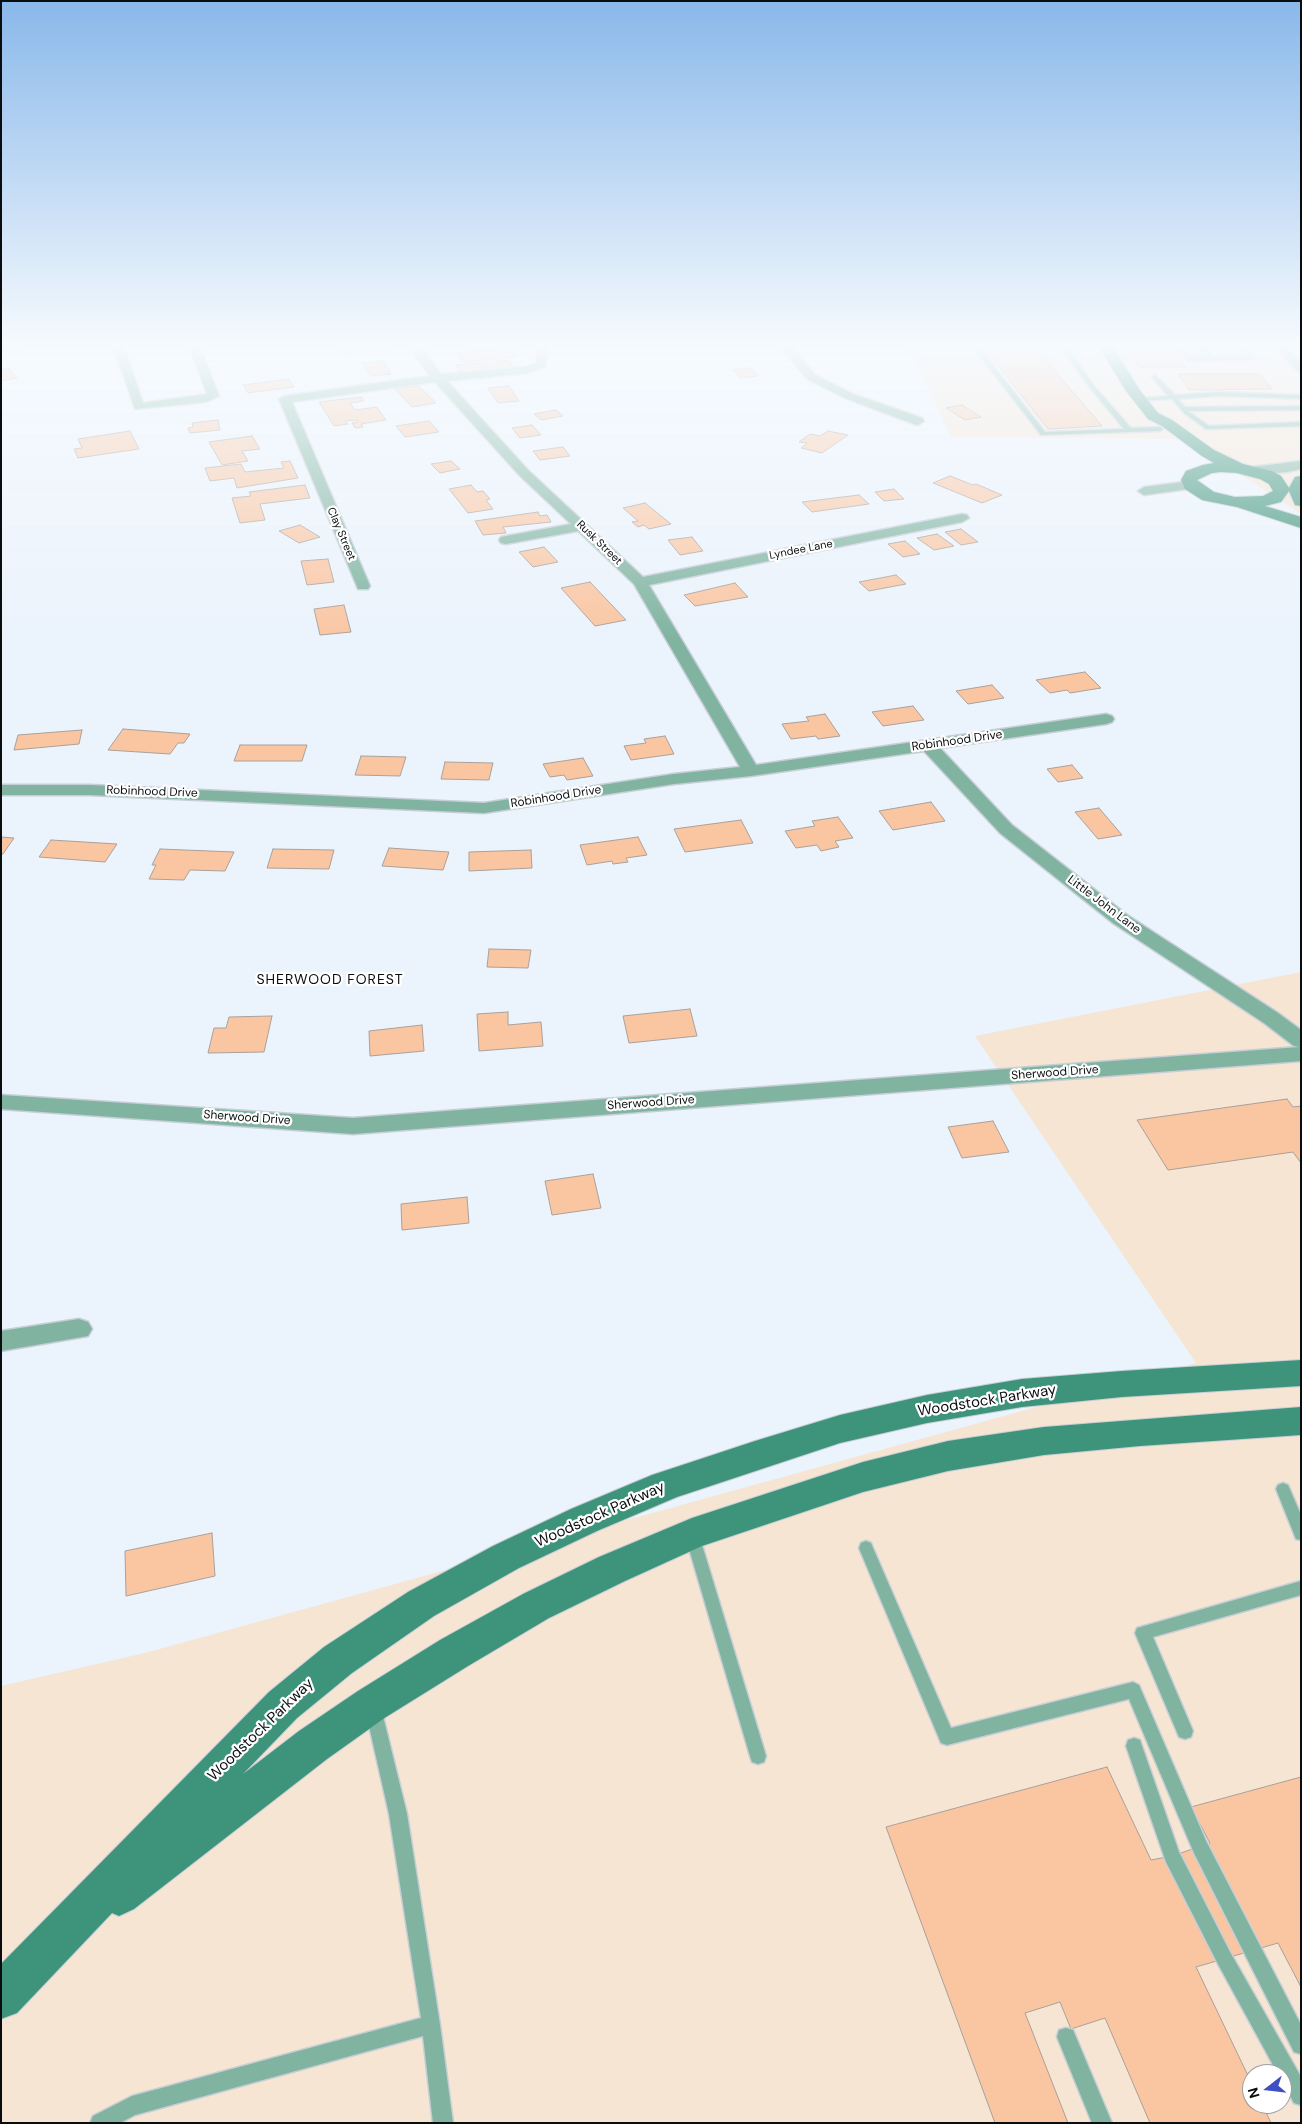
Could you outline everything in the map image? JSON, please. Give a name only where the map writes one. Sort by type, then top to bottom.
[{"type":"main road","points":[[1177,441],[1198,463],[1195,478],[1208,496],[1236,502],[1301,523]]},
{"type":"main road","points":[[1192,441],[1208,453],[1270,478],[1281,489],[1287,504],[1301,513]]},
{"type":"main road","points":[[1195,478],[1215,468],[1244,469]]},
{"type":"main road","points":[[1301,480],[1297,490],[1301,500]]},
{"type":"main road","points":[[1236,502],[1264,501],[1275,498],[1281,489]]},
{"type":"main road","name":"Woodstock Parkway","points":[[1,1997],[40,1954],[283,1705],[338,1660],[421,1604],[506,1557],[584,1520],[665,1486],[755,1455],[840,1429],[927,1408],[1022,1393],[1122,1384],[1301,1373]]},
{"type":"main road","name":"Woodstock Parkway","points":[[40,1954],[254,1788],[372,1704],[454,1653],[536,1606],[612,1569],[692,1534],[864,1477],[948,1456],[1044,1441],[1140,1432],[1301,1422]]},
{"type":"street","name":"Clay Street","points":[[302,441],[362,586]]},
{"type":"street","name":"Rusk Street","points":[[495,441],[524,473],[640,582],[751,771]]},
{"type":"street","points":[[1244,469],[1287,468],[1301,465]]},
{"type":"street","points":[[1144,491],[1195,478]]},
{"type":"street","points":[[1281,489],[1301,480]]},
{"type":"street","name":"Lyndee Lane","points":[[640,582],[962,518]]},
{"type":"street","points":[[506,540],[582,526]]},
{"type":"street","name":"Robinhood Drive","points":[[1,790],[90,790],[252,796],[484,808],[674,779],[751,771],[1106,719]]},
{"type":"street","name":"Little John Lane","points":[[928,745],[1006,829],[1021,841],[1120,918],[1271,1018],[1301,1041]]},
{"type":"street","name":"Sherwood Drive","points":[[1,1102],[353,1126],[1301,1054]]},
{"type":"street","points":[[1,1341],[79,1329]]},
{"type":"lane","points":[[1283,1489],[1301,1534]]},
{"type":"lane","points":[[692,1534],[758,1756]]},
{"type":"lane","points":[[866,1548],[947,1737],[1133,1690],[1200,1847],[1301,2045]]},
{"type":"lane","points":[[1185,1731],[1143,1633],[1301,1588]]},
{"type":"lane","points":[[372,1704],[396,1805],[431,2024],[443,2123]]},
{"type":"lane","points":[[1134,1746],[1172,1856],[1224,1958],[1301,2096]]},
{"type":"lane","points":[[100,2123],[132,2106],[431,2024]]},
{"type":"lane","points":[[1066,2037],[1102,2123]]},
{"type":"shaded area","points":[[1188,441],[1301,441],[1301,514]]},
{"type":"shaded area","points":[[1301,972],[1301,2123],[1,2123],[1,1686],[145,1653],[1196,1363],[975,1036]]},
{"type":"building","points":[[79,441],[135,441],[139,449],[78,458],[74,449],[82,448]]},
{"type":"building","points":[[255,441],[260,449],[242,451],[248,461],[222,465],[209,442]]},
{"type":"building","points":[[839,441],[822,453],[801,448],[807,443],[799,442]]},
{"type":"building","points":[[563,447],[570,456],[540,460],[533,451]]},
{"type":"building","points":[[290,461],[298,478],[237,488],[234,478],[210,481],[205,468],[241,464],[245,472],[284,468],[281,462]]},
{"type":"building","points":[[451,461],[460,469],[440,473],[431,464]]},
{"type":"building","points":[[950,476],[1002,495],[982,503],[933,483]]},
{"type":"building","points":[[305,485],[310,498],[260,504],[265,520],[240,523],[232,498],[251,496],[249,492]]},
{"type":"building","points":[[471,485],[477,492],[483,491],[490,499],[486,500],[493,509],[468,513],[449,489]]},
{"type":"building","points":[[894,489],[904,499],[884,501],[875,492]]},
{"type":"building","points":[[859,495],[869,504],[812,512],[802,502]]},
{"type":"building","points":[[645,503],[671,524],[649,529],[644,525],[638,527],[632,522],[638,521],[623,508]]},
{"type":"building","points":[[538,512],[540,516],[547,515],[551,522],[503,527],[506,533],[483,535],[475,521]]},
{"type":"building","points":[[300,525],[320,537],[299,543],[279,531]]},
{"type":"building","points":[[961,529],[978,542],[961,545],[945,532]]},
{"type":"building","points":[[937,534],[954,546],[934,550],[917,538]]},
{"type":"building","points":[[692,537],[703,551],[680,555],[668,540]]},
{"type":"building","points":[[905,541],[920,554],[903,557],[888,544]]},
{"type":"building","points":[[544,547],[558,562],[533,567],[519,552]]},
{"type":"building","points":[[328,559],[334,582],[307,585],[301,561]]},
{"type":"building","points":[[896,575],[906,584],[869,591],[859,582]]},
{"type":"building","points":[[590,582],[626,620],[595,626],[561,588]]},
{"type":"building","points":[[735,583],[748,597],[695,606],[684,595]]},
{"type":"building","points":[[344,605],[351,632],[320,635],[314,609]]},
{"type":"building","points":[[1085,672],[1101,688],[1070,693],[1067,690],[1050,693],[1036,680]]},
{"type":"building","points":[[992,685],[1004,698],[968,704],[956,691]]},
{"type":"building","points":[[913,706],[924,720],[883,726],[872,712]]},
{"type":"building","points":[[825,714],[840,736],[818,739],[816,736],[791,739],[782,724],[809,721],[806,717]]},
{"type":"building","points":[[123,729],[190,734],[184,743],[178,743],[170,754],[108,750]]},
{"type":"building","points":[[82,730],[79,744],[14,750],[18,735]]},
{"type":"building","points":[[665,736],[674,754],[631,760],[624,746],[646,743],[644,739]]},
{"type":"building","points":[[240,745],[307,745],[302,761],[234,761]]},
{"type":"building","points":[[361,756],[406,757],[400,776],[355,775]]},
{"type":"building","points":[[583,758],[593,776],[567,780],[564,775],[550,777],[543,764]]},
{"type":"building","points":[[445,762],[493,763],[489,780],[441,779]]},
{"type":"building","points":[[1072,765],[1083,778],[1058,782],[1047,769]]},
{"type":"building","points":[[931,802],[945,821],[893,830],[879,811]]},
{"type":"building","points":[[1099,808],[1122,835],[1098,839],[1075,812]]},
{"type":"building","points":[[838,817],[853,838],[835,841],[839,847],[821,851],[817,845],[796,848],[785,831],[815,826],[812,821]]},
{"type":"building","points":[[741,820],[753,843],[685,852],[674,829]]},
{"type":"building","points":[[1,837],[14,838],[3,854],[1,854]]},
{"type":"building","points":[[638,837],[647,855],[626,858],[628,862],[613,864],[612,861],[587,865],[580,845]]},
{"type":"building","points":[[51,840],[117,844],[105,862],[39,857]]},
{"type":"building","points":[[389,848],[449,852],[443,870],[382,866]]},
{"type":"building","points":[[160,849],[234,852],[225,871],[190,870],[184,880],[149,879],[156,865],[152,865]]},
{"type":"building","points":[[273,849],[334,850],[329,869],[267,868]]},
{"type":"building","points":[[531,850],[532,868],[469,871],[469,852]]},
{"type":"building","points":[[489,949],[531,950],[528,968],[487,967]]},
{"type":"building","points":[[690,1009],[697,1036],[629,1043],[623,1016]]},
{"type":"building","points":[[508,1012],[508,1025],[541,1022],[543,1046],[479,1051],[477,1014]]},
{"type":"building","points":[[272,1016],[264,1052],[208,1053],[214,1028],[226,1028],[229,1017]]},
{"type":"building","points":[[422,1025],[424,1051],[370,1056],[369,1031]]},
{"type":"building","points":[[1287,1099],[1293,1107],[1301,1106],[1301,1163],[1293,1152],[1168,1170],[1137,1120]]},
{"type":"building","points":[[993,1121],[1009,1152],[962,1158],[948,1127]]},
{"type":"building","points":[[593,1174],[601,1208],[552,1215],[545,1181]]},
{"type":"building","points":[[467,1197],[469,1223],[402,1230],[401,1204]]},
{"type":"building","points":[[212,1533],[215,1576],[126,1596],[125,1551]]},
{"type":"building","points":[[1107,1767],[1151,1860],[1172,1856],[1210,1843],[1191,1807],[1301,1777],[1301,1987],[1278,1943],[1196,1967],[1242,2064],[1242,2114],[1267,2114],[1271,2123],[1150,2123],[1105,2018],[1071,2029],[1060,2002],[1025,2013],[1068,2123],[995,2123],[886,1827]]},
{"type":"district","name":"SHERWOOD FOREST","points":[[330,980]]}]
